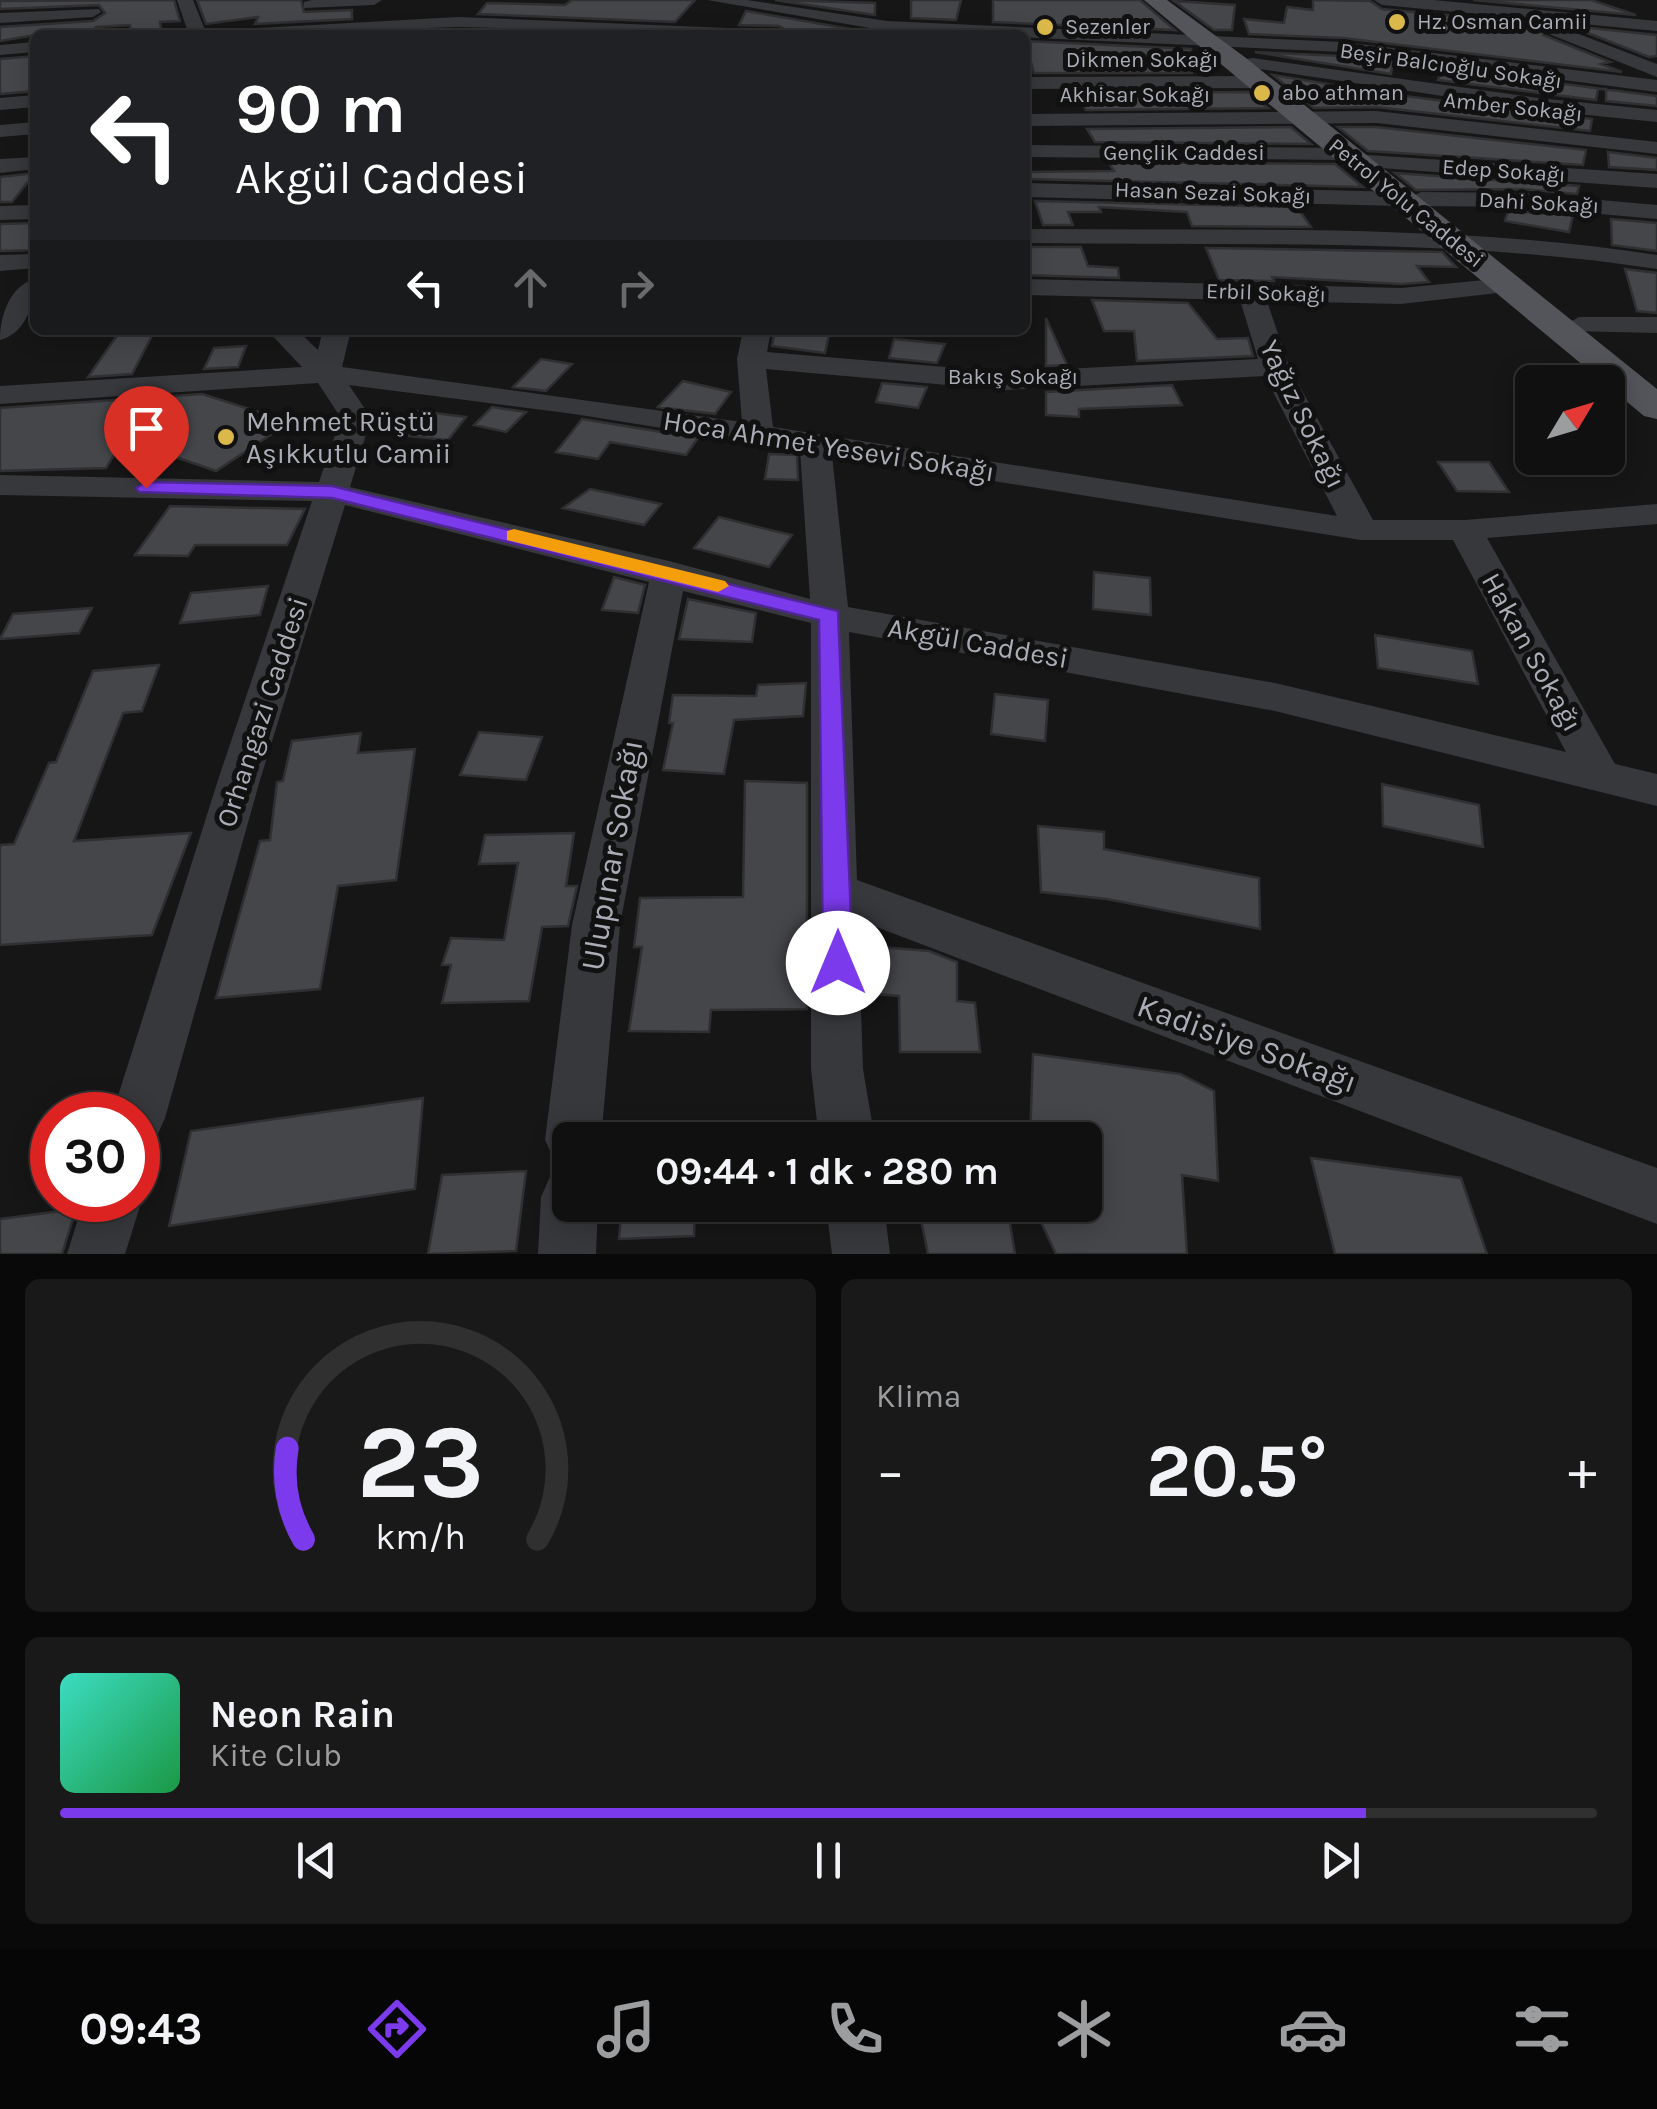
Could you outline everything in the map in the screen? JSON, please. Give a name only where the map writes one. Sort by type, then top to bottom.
[{"type":"main road","name":"Petrol Yolu Caddesi","points":[[1180,15],[1313,117],[1357,159],[1657,387]]},
{"type":"main road","name":"Petrol Yolu Caddesi","points":[[1464,240],[1506,286],[1657,408]]},
{"type":"street","points":[[74,0],[108,26]]},
{"type":"street","points":[[185,0],[196,30]]},
{"type":"street","points":[[316,30],[309,2],[374,0]]},
{"type":"street","points":[[455,29],[474,0]]},
{"type":"street","points":[[1382,0],[1657,26]]},
{"type":"street","points":[[662,30],[701,6],[748,1],[828,28],[1005,30]]},
{"type":"street","points":[[1430,2],[1478,62]]},
{"type":"street","points":[[987,28],[988,6]]},
{"type":"street","points":[[1627,6],[1657,17]]},
{"type":"street","points":[[561,30],[590,9]]},
{"type":"street","points":[[0,18],[93,12]]},
{"type":"street","points":[[1511,13],[1657,71]]},
{"type":"street","points":[[1030,31],[1180,15],[1657,86]]},
{"type":"street","points":[[886,26],[898,30]]},
{"type":"street","points":[[1335,27],[1456,36]]},
{"type":"street","points":[[409,30],[508,30]]},
{"type":"street","points":[[0,50],[30,47]]},
{"type":"street","name":"Dikmen Sokağı","points":[[1033,80],[1250,69]]},
{"type":"street","name":"Beşir Balcıoğlu Sokağı","points":[[1250,69],[1657,116]]},
{"type":"street","points":[[1033,80],[1074,120],[1131,262]]},
{"type":"street","points":[[0,104],[30,101]]},
{"type":"street","name":"Akhisar Sokağı","points":[[1030,120],[1313,117]]},
{"type":"street","name":"Amber Sokağı","points":[[1313,117],[1376,117],[1657,148]]},
{"type":"street","points":[[0,131],[30,128]]},
{"type":"street","name":"Gençlik Caddesi","points":[[1030,152],[1357,159]]},
{"type":"street","name":"Edep Sokağı","points":[[1357,159],[1657,180]]},
{"type":"street","points":[[0,166],[30,163]]},
{"type":"street","name":"Hasan Sezai Sokağı","points":[[1030,190],[1411,199]]},
{"type":"street","name":"Dahi Sokağı","points":[[1411,199],[1522,200],[1657,212]]},
{"type":"street","points":[[0,213],[30,212]]},
{"type":"street","points":[[1030,237],[1131,262],[1464,240],[1595,251],[1657,262]]},
{"type":"street","points":[[0,263],[30,261]]},
{"type":"street","name":"Erbil Sokağı","points":[[1030,286],[1131,262],[1252,295],[1401,296],[1506,286]]},
{"type":"street","name":"Yağız Sokağı","points":[[1252,295],[1275,367],[1361,530]]},
{"type":"street","points":[[11,324],[30,296]]},
{"type":"street","points":[[1579,325],[1657,325]]},
{"type":"street","name":"Orhangazi Caddesi","points":[[146,1092],[356,418],[326,374],[286,335]]},
{"type":"street","points":[[326,374],[336,335]]},
{"type":"street","points":[[754,344],[758,433]]},
{"type":"street","name":"Bakış Sokağı","points":[[754,344],[1004,381],[1275,367]]},
{"type":"street","name":"Hoca Ahmet Yesevi Sokağı","points":[[0,396],[326,374],[758,433],[815,446],[1361,530],[1465,530],[1657,514]]},
{"type":"street","points":[[815,446],[830,616],[838,892],[838,1069],[844,1122]]},
{"type":"street","name":"Akgül Caddesi","points":[[3,489],[332,492],[669,572],[830,616],[1274,697],[1657,790]]},
{"type":"street","name":"Hakan Sokağı","points":[[1465,530],[1598,774]]},
{"type":"street","name":"Ulupınar Sokağı","points":[[574,1122],[576,1073],[605,880],[669,572]]},
{"type":"street","name":"Kadisiye Sokağı","points":[[838,892],[1657,1196]]},
{"type":"street","points":[[96,1254],[106,1222]]},
{"type":"street","points":[[567,1254],[569,1222]]},
{"type":"street","points":[[857,1222],[861,1254]]},
{"type":"building","points":[[174,0],[180,21],[160,22],[161,30],[130,30],[130,25],[94,30],[30,30],[30,36],[0,41],[0,27],[93,21],[105,13],[99,5],[0,9],[0,1]]},
{"type":"building","points":[[197,0],[301,0],[304,12],[352,10],[352,19],[255,24],[258,17],[206,24]]},
{"type":"building","points":[[572,0],[695,0],[675,22],[478,14],[487,3],[565,5]]},
{"type":"building","points":[[775,0],[875,3],[875,15]]},
{"type":"building","points":[[911,0],[961,0],[956,20],[911,18]]},
{"type":"building","points":[[993,0],[1140,0],[1175,30],[993,22]]},
{"type":"building","points":[[1313,0],[1370,1],[1382,9],[1542,24],[1543,35],[1610,62],[1601,64],[1622,72],[1343,38],[1249,34],[1244,19],[1284,23],[1287,7],[1313,10]]},
{"type":"building","points":[[1473,0],[1591,0],[1636,15]]},
{"type":"building","points":[[1174,1],[1235,5],[1232,30],[1214,30]]},
{"type":"building","points":[[746,11],[857,30],[786,30],[779,26],[739,25]]},
{"type":"building","points":[[1570,26],[1657,35],[1657,56],[1649,57]]},
{"type":"building","points":[[1030,41],[1191,49],[1192,73],[1034,73]]},
{"type":"building","points":[[1255,52],[1343,56],[1393,62],[1391,74]]},
{"type":"building","points":[[30,56],[30,91],[0,94],[0,59]]},
{"type":"building","points":[[1442,68],[1603,89],[1598,89],[1596,100],[1438,80]]},
{"type":"building","points":[[1273,75],[1388,94],[1592,119],[1590,131],[1376,107],[1314,108]]},
{"type":"building","points":[[1606,89],[1657,96],[1657,106],[1606,101]]},
{"type":"building","points":[[1248,92],[1268,108],[1086,110],[1078,93]]},
{"type":"building","points":[[1291,127],[1311,144],[1095,142],[1087,129]]},
{"type":"building","points":[[1338,127],[1376,127],[1586,150],[1583,165],[1368,151]]},
{"type":"building","points":[[1608,152],[1657,158],[1657,170],[1609,167]]},
{"type":"building","points":[[1108,162],[1335,164],[1363,187],[1030,179],[1030,172],[1114,171]]},
{"type":"building","points":[[1395,173],[1579,186],[1577,194],[1522,189],[1416,190]]},
{"type":"building","points":[[30,174],[30,179],[12,202],[0,202],[0,177]]},
{"type":"building","points":[[1035,201],[1297,207],[1311,227],[1192,226],[1187,212],[1099,207],[1101,212],[1068,212],[1073,225],[1043,225]]},
{"type":"building","points":[[1508,211],[1573,215],[1569,232],[1505,221]]},
{"type":"building","points":[[1611,219],[1657,223],[1657,251],[1612,245]]},
{"type":"building","points":[[30,223],[30,250],[0,251],[0,224]]},
{"type":"building","points":[[1030,247],[1081,247],[1088,266],[1118,268],[1119,278],[1030,275]]},
{"type":"building","points":[[1206,248],[1442,252],[1456,267],[1417,266],[1429,282],[1401,284],[1272,277],[1274,281],[1219,280]]},
{"type":"building","points":[[1625,269],[1657,273],[1657,313],[1637,311]]},
{"type":"building","points":[[1092,300],[1188,303],[1217,339],[1248,338],[1253,356],[1137,361],[1134,331],[1104,331]]},
{"type":"building","points":[[1046,318],[1067,365],[1046,366]]},
{"type":"building","points":[[117,335],[152,335],[132,374],[88,377]]},
{"type":"building","points":[[774,335],[829,335],[825,353],[772,346]]},
{"type":"building","points":[[894,339],[945,344],[937,363],[889,358]]},
{"type":"building","points":[[246,346],[238,367],[204,369],[214,348]]},
{"type":"building","points":[[541,359],[572,364],[546,391],[513,387]]},
{"type":"building","points":[[683,381],[731,392],[715,414],[658,407]]},
{"type":"building","points":[[882,383],[927,387],[918,408],[876,402]]},
{"type":"building","points":[[1172,385],[1182,405],[1079,409],[1079,417],[1046,415],[1046,392]]},
{"type":"building","points":[[202,394],[290,422],[216,471],[124,439],[106,468],[0,471],[0,408]]},
{"type":"building","points":[[492,407],[526,412],[506,432],[474,425]]},
{"type":"building","points":[[418,411],[466,417],[448,440],[398,435]]},
{"type":"building","points":[[582,419],[698,438],[686,455],[610,442],[598,459],[556,452]]},
{"type":"building","points":[[769,454],[797,455],[798,480],[765,479]]},
{"type":"building","points":[[1438,462],[1489,462],[1509,492],[1457,491]]},
{"type":"building","points":[[590,489],[661,504],[644,525],[563,508]]},
{"type":"building","points":[[170,506],[305,509],[287,545],[195,545],[188,556],[135,555]]},
{"type":"building","points":[[719,517],[792,535],[769,567],[694,548]]},
{"type":"building","points":[[1094,572],[1150,578],[1151,615],[1093,609]]},
{"type":"building","points":[[614,577],[645,585],[638,613],[602,610]]},
{"type":"building","points":[[268,586],[260,615],[180,623],[191,593]]},
{"type":"building","points":[[688,599],[756,613],[752,642],[679,639]]},
{"type":"building","points":[[92,608],[79,633],[0,639],[13,614]]},
{"type":"building","points":[[1375,635],[1472,651],[1478,684],[1378,668]]},
{"type":"building","points":[[159,665],[142,711],[123,713],[74,841],[191,833],[152,935],[0,945],[0,845],[14,844],[49,763],[56,762],[93,671]]},
{"type":"building","points":[[806,683],[803,716],[734,720],[724,774],[663,770],[673,723],[669,723],[673,695],[756,696],[758,685]]},
{"type":"building","points":[[995,694],[1048,700],[1045,741],[991,734]]},
{"type":"building","points":[[479,732],[542,737],[526,780],[460,775]]},
{"type":"building","points":[[361,733],[358,753],[415,749],[396,880],[338,886],[320,989],[216,998],[260,841],[270,840],[277,782],[283,781],[292,741]]},
{"type":"building","points":[[745,781],[807,783],[807,1009],[711,1010],[709,1032],[629,1031],[642,947],[634,947],[640,898],[743,897]]},
{"type":"building","points":[[1382,784],[1479,805],[1483,847],[1383,826]]},
{"type":"building","points":[[1038,826],[1104,832],[1104,849],[1259,878],[1260,929],[1107,899],[1041,892]]},
{"type":"building","points":[[574,833],[566,886],[577,886],[568,926],[542,927],[529,1001],[442,1003],[451,965],[442,965],[451,938],[504,940],[518,863],[479,864],[485,835]]},
{"type":"building","points":[[879,947],[929,951],[957,962],[957,1001],[975,1003],[980,1052],[900,1052],[899,996],[876,994]]},
{"type":"building","points":[[1033,1054],[1180,1074],[1214,1091],[1218,1181],[1182,1175],[1187,1254],[1056,1254],[1041,1222],[1102,1222],[1102,1122],[1031,1122]]},
{"type":"building","points":[[423,1098],[415,1189],[169,1226],[191,1131]]},
{"type":"building","points":[[1311,1158],[1461,1178],[1487,1254],[1335,1254]]},
{"type":"building","points":[[526,1171],[516,1251],[428,1254],[442,1175]]},
{"type":"building","points":[[30,1215],[30,1222],[72,1222],[62,1254],[0,1254],[0,1219]]},
{"type":"building","points":[[620,1222],[694,1222],[694,1236],[619,1239]]},
{"type":"building","points":[[921,1222],[1010,1222],[1015,1254],[928,1254]]},
{"type":"slow traffic","points":[[514,536],[718,586]]},
{"type":"place","name":"Hz. Osman Camii","points":[[1397,22]]},
{"type":"place","name":"Sezenler","points":[[1045,27]]},
{"type":"place","name":"abo athman","points":[[1262,93]]},
{"type":"place","name":"Mehmet Rüştü Aşıkkutlu Camii","points":[[226,437]]},
{"type":"route","points":[[146,488],[332,492],[669,572],[830,616],[838,963]]}]
